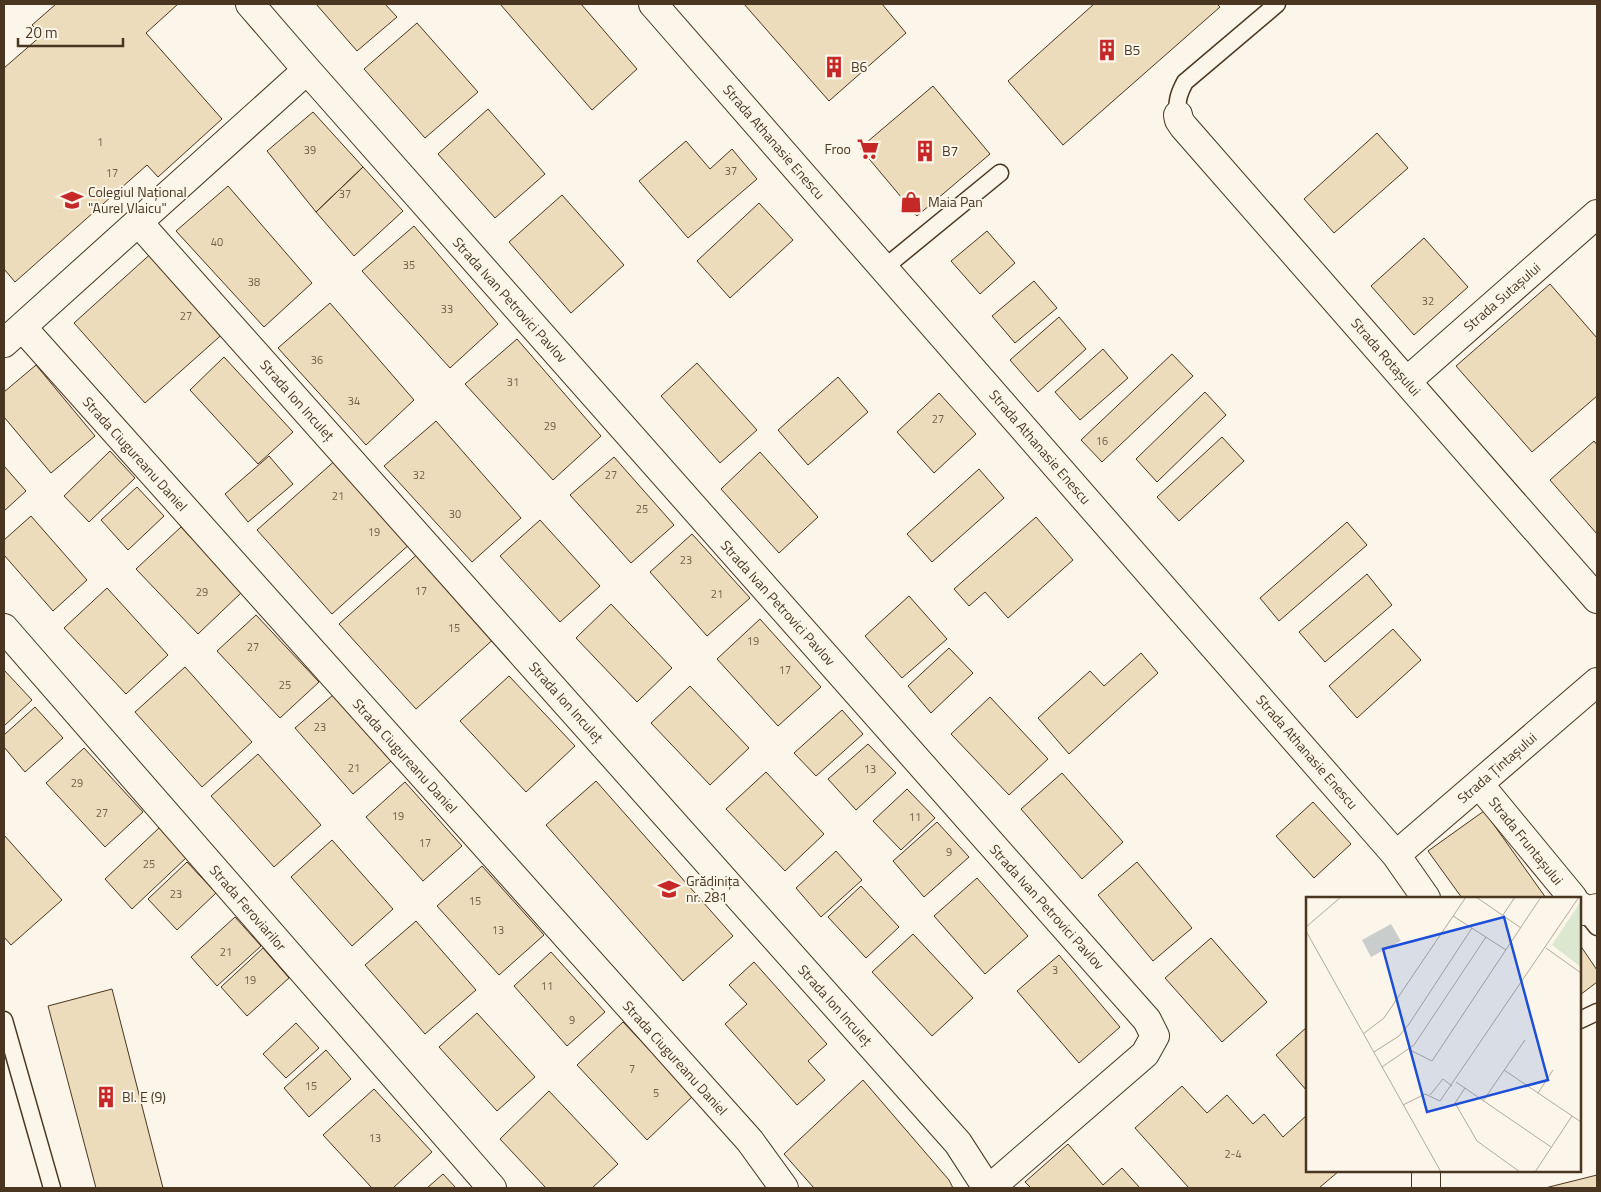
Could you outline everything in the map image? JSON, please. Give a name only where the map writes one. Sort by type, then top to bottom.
[{"type":"street","name":"Strada Ivan Petrovici Pavlov","points":[[250,4],[1147,1020],[1155,1036],[1145,1054],[990,1188]]},
{"type":"street","name":"Strada Athanasie Enescu","points":[[653,4],[1396,855],[1422,897]]},
{"type":"street","points":[[13,335],[307,70]]},
{"type":"street","name":"Strada Rotașului","points":[[1178,115],[1183,126],[1597,598]]},
{"type":"street","name":"Strada Sutașului","points":[[1406,381],[1597,214]]},
{"type":"street","name":"Strada Ion Inculeț","points":[[138,222],[958,1143],[986,1188]]},
{"type":"street","name":"Strada Ciugureanu Daniel","points":[[13,335],[743,1133],[784,1188]]},
{"type":"street","name":"Strada Feroviarilor","points":[[4,628],[492,1188]]},
{"type":"street","name":"Strada Țintașului","points":[[1396,855],[1597,682]]},
{"type":"street","name":"Strada Fruntașului","points":[[1479,784],[1575,897]]},
{"type":"street","points":[[1426,1172],[1426,1188]]},
{"type":"lane","points":[[1178,115],[1176,106],[1178,97],[1186,82],[1277,4]]},
{"type":"lane","points":[[884,268],[1000,173]]},
{"type":"lane","points":[[1581,1020],[1597,1012]]},
{"type":"lane","points":[[4,1020],[52,1188]]},
{"type":"building","name":"Colegiul Național \"Aurel Vlaicu\"","points":[[56,4],[178,4],[146,33],[222,119],[158,177],[147,165],[15,282],[4,269],[4,68],[42,35],[32,25]]},
{"type":"building","points":[[316,4],[385,4],[397,17],[357,51]]},
{"type":"building","points":[[500,4],[581,4],[637,69],[592,110]]},
{"type":"building","name":"B6","points":[[744,4],[882,4],[906,33],[829,101]]},
{"type":"building","name":"B5","points":[[1094,4],[1217,4],[1220,7],[1063,145],[1008,81]]},
{"type":"building","points":[[417,23],[478,92],[425,138],[364,69]]},
{"type":"building","name":"B7","points":[[933,86],[990,154],[917,216],[860,148]]},
{"type":"building","points":[[488,109],[545,174],[495,218],[438,154]]},
{"type":"building","points":[[313,112],[363,167],[316,212],[267,151]]},
{"type":"building","points":[[1377,133],[1408,168],[1334,233],[1304,199]]},
{"type":"building","points":[[686,141],[710,169],[732,149],[757,179],[688,238],[639,181]]},
{"type":"building","points":[[363,167],[403,211],[354,256],[316,212]]},
{"type":"building","points":[[228,186],[312,283],[264,327],[176,231]]},
{"type":"building","points":[[562,195],[624,265],[571,313],[509,242]]},
{"type":"building","points":[[759,203],[793,240],[730,298],[697,261]]},
{"type":"building","points":[[414,226],[498,324],[450,368],[362,271]]},
{"type":"building","points":[[987,231],[1015,263],[980,294],[951,261]]},
{"type":"building","points":[[1424,238],[1468,287],[1414,335],[1371,286]]},
{"type":"building","points":[[155,250],[227,330],[145,403],[74,323]]},
{"type":"building","points":[[1034,281],[1057,308],[1015,343],[992,316]]},
{"type":"building","points":[[1550,284],[1597,338],[1597,396],[1532,452],[1456,366]]},
{"type":"building","points":[[330,303],[414,400],[366,445],[278,348]]},
{"type":"building","points":[[1059,317],[1086,349],[1038,392],[1010,360]]},
{"type":"building","points":[[517,339],[601,436],[553,480],[465,384]]},
{"type":"building","points":[[1103,349],[1128,378],[1080,420],[1055,392]]},
{"type":"building","points":[[1172,354],[1193,376],[1102,462],[1081,440]]},
{"type":"building","points":[[224,357],[293,432],[258,464],[190,390]]},
{"type":"building","points":[[697,363],[757,430],[720,463],[661,396]]},
{"type":"building","points":[[36,365],[95,436],[51,473],[4,417],[4,392]]},
{"type":"building","points":[[838,377],[868,412],[808,465],[778,430]]},
{"type":"building","points":[[1205,392],[1226,415],[1157,482],[1136,459]]},
{"type":"building","points":[[939,393],[976,434],[934,473],[897,432]]},
{"type":"building","points":[[436,421],[521,518],[472,562],[384,466]]},
{"type":"building","points":[[1222,437],[1244,461],[1179,521],[1157,497]]},
{"type":"building","points":[[1594,441],[1597,445],[1597,534],[1550,480]]},
{"type":"building","points":[[110,451],[135,478],[89,522],[64,496]]},
{"type":"building","points":[[760,452],[818,517],[779,553],[721,489]]},
{"type":"building","points":[[269,456],[293,484],[248,522],[225,494]]},
{"type":"building","points":[[614,457],[674,525],[631,563],[570,495]]},
{"type":"building","points":[[338,458],[412,542],[332,614],[257,530]]},
{"type":"building","points":[[4,466],[26,491],[4,511]]},
{"type":"building","points":[[979,469],[1004,498],[932,562],[907,534]]},
{"type":"building","points":[[137,487],[164,516],[128,550],[101,520]]},
{"type":"building","points":[[31,516],[87,580],[53,611],[4,555],[4,540]]},
{"type":"building","points":[[1036,517],[1073,560],[1008,618],[985,592],[969,606],[954,589]]},
{"type":"building","points":[[540,520],[600,586],[560,622],[500,556]]},
{"type":"building","points":[[1347,522],[1367,545],[1279,621],[1260,598]]},
{"type":"building","points":[[181,527],[242,592],[198,634],[136,569]]},
{"type":"building","points":[[692,534],[750,598],[707,636],[650,572]]},
{"type":"building","points":[[421,551],[497,636],[416,709],[339,624]]},
{"type":"building","points":[[1367,574],[1392,605],[1325,662],[1299,632]]},
{"type":"building","points":[[107,588],[168,655],[126,694],[64,628]]},
{"type":"building","points":[[909,596],[947,639],[902,678],[865,636]]},
{"type":"building","points":[[611,604],[672,668],[637,702],[576,638]]},
{"type":"building","points":[[256,615],[319,682],[280,718],[217,651]]},
{"type":"building","points":[[760,619],[821,687],[778,726],[717,659]]},
{"type":"building","points":[[1393,629],[1421,660],[1357,718],[1329,686]]},
{"type":"building","points":[[949,648],[973,673],[931,713],[908,686]]},
{"type":"building","points":[[1141,653],[1158,673],[1069,754],[1038,718],[1090,671],[1104,686]]},
{"type":"building","points":[[185,667],[252,742],[202,787],[135,712]]},
{"type":"building","points":[[4,670],[32,700],[4,726]]},
{"type":"building","points":[[509,676],[575,746],[526,792],[460,721]]},
{"type":"building","points":[[690,686],[749,748],[710,785],[651,723]]},
{"type":"building","points":[[333,695],[391,761],[353,794],[295,728]]},
{"type":"building","points":[[990,697],[1048,759],[1009,795],[951,734]]},
{"type":"building","points":[[35,707],[63,738],[25,772],[4,747],[4,735]]},
{"type":"building","points":[[842,710],[863,734],[816,776],[794,753]]},
{"type":"building","points":[[868,744],[896,773],[856,810],[828,779]]},
{"type":"building","points":[[84,748],[143,812],[105,847],[46,783]]},
{"type":"building","points":[[258,754],[321,825],[274,867],[211,796]]},
{"type":"building","points":[[766,772],[824,834],[785,871],[726,809]]},
{"type":"building","points":[[1062,773],[1123,842],[1082,879],[1021,809]]},
{"type":"building","points":[[596,781],[733,936],[683,981],[546,825]]},
{"type":"building","points":[[405,782],[462,846],[423,881],[366,817]]},
{"type":"building","points":[[907,789],[935,818],[901,850],[873,821]]},
{"type":"building","points":[[1313,802],[1351,844],[1314,878],[1276,836]]},
{"type":"building","points":[[1484,811],[1545,897],[1461,897],[1428,851]]},
{"type":"building","points":[[937,822],[969,857],[924,897],[893,861]]},
{"type":"building","points":[[159,828],[187,857],[132,909],[105,879]]},
{"type":"building","points":[[4,835],[62,900],[11,945],[4,937]]},
{"type":"building","points":[[332,840],[393,909],[352,946],[291,877]]},
{"type":"building","points":[[836,851],[862,880],[821,917],[796,888]]},
{"type":"building","points":[[187,862],[216,893],[177,930],[148,899]]},
{"type":"building","points":[[1137,862],[1192,928],[1153,961],[1098,895]]},
{"type":"building","points":[[482,866],[544,935],[499,975],[437,906]]},
{"type":"building","points":[[977,878],[1028,936],[985,974],[934,916]]},
{"type":"building","points":[[861,886],[899,927],[866,958],[828,917]]},
{"type":"building","points":[[235,917],[261,946],[217,986],[191,957]]},
{"type":"building","points":[[416,921],[476,990],[425,1034],[365,965]]},
{"type":"building","points":[[913,934],[973,998],[932,1036],[872,972]]},
{"type":"building","points":[[1211,938],[1267,1002],[1222,1042],[1165,978]]},
{"type":"building","points":[[1581,946],[1597,970],[1597,982],[1581,994]]},
{"type":"building","points":[[263,948],[289,978],[247,1016],[221,987]]},
{"type":"building","points":[[551,952],[605,1012],[567,1046],[514,986]]},
{"type":"building","points":[[1059,955],[1120,1027],[1079,1063],[1017,991]]},
{"type":"building","points":[[754,962],[827,1044],[808,1061],[825,1080],[797,1105],[725,1024],[747,1004],[729,985]]},
{"type":"building","name":"Bl. E (9)","points":[[112,989],[163,1188],[96,1188],[48,1006]]},
{"type":"building","points":[[477,1013],[535,1077],[497,1111],[439,1047]]},
{"type":"building","points":[[623,1022],[693,1096],[647,1140],[577,1065]]},
{"type":"building","points":[[296,1023],[319,1048],[286,1078],[263,1054]]},
{"type":"building","points":[[1306,1028],[1306,1090],[1276,1055]]},
{"type":"building","points":[[326,1050],[351,1079],[309,1117],[284,1088]]},
{"type":"building","points":[[863,1080],[949,1180],[953,1188],[814,1188],[784,1154]]},
{"type":"building","points":[[1182,1086],[1207,1113],[1227,1095],[1253,1124],[1264,1114],[1283,1137],[1306,1116],[1306,1172],[1338,1172],[1319,1188],[1189,1188],[1135,1128]]},
{"type":"building","points":[[374,1089],[432,1152],[393,1188],[372,1188],[323,1135]]},
{"type":"building","points":[[549,1091],[618,1164],[592,1188],[546,1188],[500,1139]]},
{"type":"building","points":[[1068,1144],[1103,1185],[1122,1168],[1140,1188],[1031,1188],[1025,1182]]},
{"type":"building","points":[[443,1174],[456,1188],[427,1188]]},
{"type":"building","points":[[1597,1175],[1597,1188],[1545,1188]]},
{"type":"place","name":"B5","points":[[1107,50]]},
{"type":"place","name":"B6","points":[[834,67]]},
{"type":"place","name":"Froo","points":[[868,149]]},
{"type":"place","name":"B7","points":[[925,151]]},
{"type":"place","name":"Colegiul Național \"Aurel Vlaicu\"","points":[[72,200]]},
{"type":"place","name":"Maia Pan","points":[[911,202]]},
{"type":"place","name":"Grădinița nr. 281","points":[[669,889]]},
{"type":"place","name":"Bl. E (9)","points":[[106,1097]]}]
